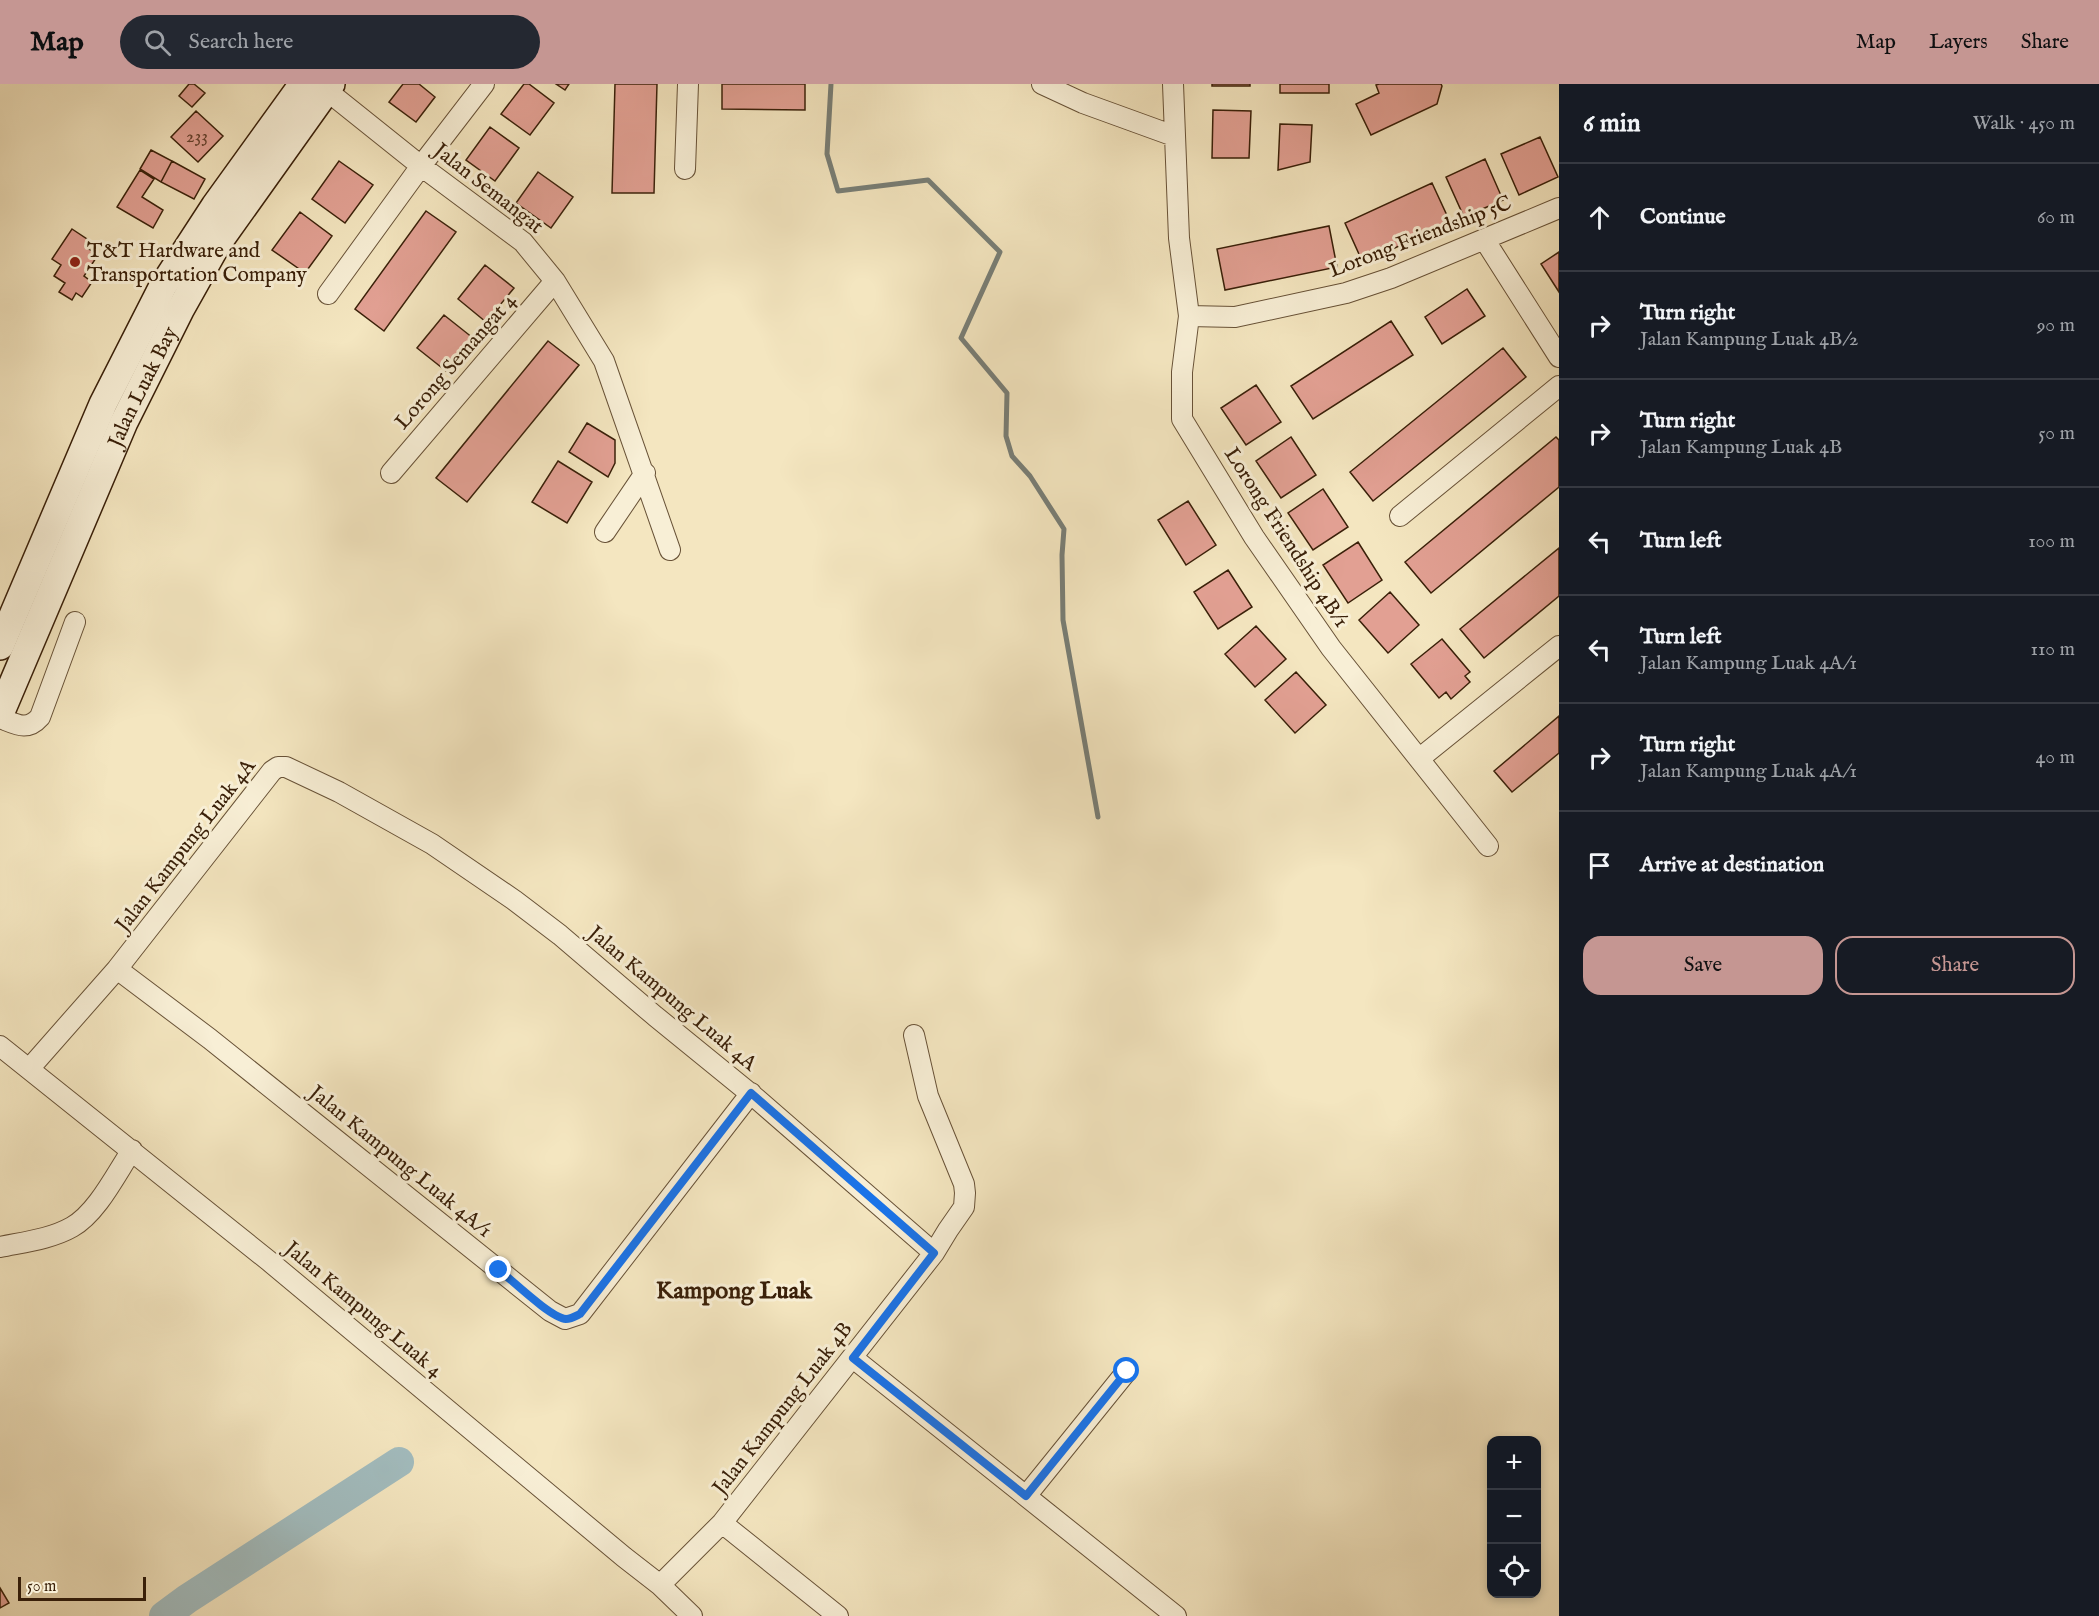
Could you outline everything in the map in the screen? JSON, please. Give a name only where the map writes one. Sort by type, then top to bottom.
[{"type":"street","points":[[327,294],[421,165],[484,84]]},
{"type":"street","points":[[685,169],[688,84]]},
{"type":"street","points":[[1042,84],[1083,103],[1174,136],[1173,84]]},
{"type":"street","name":"Jalan Semangat","points":[[320,86],[523,242],[555,280],[604,361],[670,550]]},
{"type":"street","name":"Jalan Luak Bay","points":[[0,646],[103,404],[163,286],[215,206],[320,86]]},
{"type":"street","name":"Jalan Luak Bay","points":[[0,716],[124,422],[180,310],[217,244],[320,86]]},
{"type":"street","name":"Lorong Friendship 4B/1","points":[[1174,136],[1179,238],[1189,316],[1182,372],[1182,419],[1254,537],[1324,639],[1488,846]]},
{"type":"street","name":"Lorong Friendship 5C","points":[[1189,316],[1235,316],[1346,293],[1391,278],[1559,208]]},
{"type":"street","points":[[1484,239],[1559,357]]},
{"type":"street","name":"Lorong Semangat 4","points":[[391,473],[555,280]]},
{"type":"street","points":[[1400,516],[1559,386]]},
{"type":"street","points":[[606,532],[645,473]]},
{"type":"street","points":[[0,716],[26,726],[34,725],[40,717],[75,622]]},
{"type":"street","points":[[1420,758],[1559,646]]},
{"type":"street","name":"Jalan Kampung Luak 4A","points":[[29,1069],[117,969],[272,771],[278,767],[286,767],[339,792],[432,844],[514,900],[560,935],[759,1100],[934,1253]]},
{"type":"street","name":"Jalan Kampung Luak 4A/1","points":[[117,969],[210,1039],[550,1311],[565,1319],[580,1314],[759,1100]]},
{"type":"street","name":"Jalan Kampung Luak 4B","points":[[660,1585],[722,1523],[934,1253],[964,1207],[964,1185],[928,1096],[914,1035]]},
{"type":"street","name":"Jalan Kampung Luak 4","points":[[0,1046],[269,1261],[660,1585],[692,1616]]},
{"type":"street","points":[[0,1247],[55,1234],[73,1226],[89,1214],[132,1150]]},
{"type":"street","points":[[853,1358],[1176,1616]]},
{"type":"street","points":[[1026,1496],[1127,1371]]},
{"type":"street","points":[[722,1523],[838,1616]]},
{"type":"building","points":[[189,84],[194,84],[205,93],[192,107],[179,96]]},
{"type":"building","points":[[403,84],[419,84],[435,97],[416,122],[389,102]]},
{"type":"building","points":[[524,84],[529,84],[554,103],[530,135],[501,114]]},
{"type":"building","points":[[556,84],[569,84],[565,90]]},
{"type":"building","points":[[615,84],[657,84],[654,193],[612,193]]},
{"type":"building","points":[[722,84],[805,84],[805,110],[722,109]]},
{"type":"building","points":[[1212,84],[1250,84],[1250,86],[1212,86]]},
{"type":"building","points":[[1280,84],[1329,84],[1329,93],[1280,93]]},
{"type":"building","points":[[1441,84],[1442,86],[1437,104],[1371,135],[1356,104],[1379,93],[1376,85]]},
{"type":"building","points":[[1213,110],[1251,111],[1249,158],[1212,158]]},
{"type":"building","points":[[196,111],[223,136],[198,162],[171,137]]},
{"type":"building","points":[[1280,124],[1312,125],[1310,162],[1278,170]]},
{"type":"building","points":[[490,127],[519,148],[495,181],[466,160]]},
{"type":"building","points":[[1540,137],[1558,177],[1519,195],[1501,154]]},
{"type":"building","points":[[151,150],[172,161],[161,182],[140,169]]},
{"type":"building","points":[[1485,159],[1503,200],[1464,217],[1446,177]]},
{"type":"building","points":[[172,161],[205,179],[194,199],[161,182]]},
{"type":"building","points":[[339,161],[373,185],[345,223],[312,199]]},
{"type":"building","points":[[140,170],[154,179],[142,197],[163,210],[153,228],[117,207]]},
{"type":"building","points":[[538,172],[573,197],[551,228],[516,203]]},
{"type":"building","points":[[1432,183],[1450,222],[1363,263],[1345,223]]},
{"type":"building","points":[[426,211],[456,232],[384,331],[355,309]]},
{"type":"building","points":[[300,212],[332,236],[305,273],[272,250]]},
{"type":"building","points":[[1329,226],[1337,267],[1225,290],[1217,249]]},
{"type":"building","name":"T&T Hardware and Transportation Company","points":[[72,229],[93,243],[89,249],[98,255],[84,276],[92,282],[82,297],[76,293],[72,300],[59,292],[65,283],[54,276],[61,265],[52,259]]},
{"type":"building","points":[[1559,252],[1559,292],[1541,264]]},
{"type":"building","points":[[485,265],[514,288],[486,322],[458,299]]},
{"type":"building","points":[[1467,289],[1485,316],[1442,344],[1425,317]]},
{"type":"building","points":[[444,315],[473,338],[446,371],[417,348]]},
{"type":"building","points":[[1391,321],[1413,355],[1313,419],[1291,386]]},
{"type":"building","points":[[548,341],[579,365],[467,502],[436,478]]},
{"type":"building","points":[[1503,348],[1526,377],[1373,501],[1350,472]]},
{"type":"building","points":[[1256,385],[1281,422],[1246,445],[1221,408]]},
{"type":"building","points":[[587,423],[615,440],[615,463],[608,477],[569,452]]},
{"type":"building","points":[[1291,437],[1316,475],[1281,498],[1256,461]]},
{"type":"building","points":[[1556,437],[1559,440],[1559,487],[1431,593],[1405,562]]},
{"type":"building","points":[[558,461],[592,482],[567,523],[532,502]]},
{"type":"building","points":[[1323,489],[1348,527],[1313,550],[1288,513]]},
{"type":"building","points":[[1188,501],[1216,545],[1186,565],[1158,520]]},
{"type":"building","points":[[1358,542],[1382,580],[1348,603],[1323,565]]},
{"type":"building","points":[[1559,548],[1559,596],[1484,658],[1460,629]]},
{"type":"building","points":[[1228,570],[1252,607],[1218,629],[1194,592]]},
{"type":"building","points":[[1390,592],[1419,625],[1388,653],[1359,620]]},
{"type":"building","points":[[1256,626],[1286,659],[1255,687],[1225,654]]},
{"type":"building","points":[[1442,639],[1470,672],[1465,676],[1470,682],[1451,699],[1446,692],[1439,698],[1411,664]]},
{"type":"building","points":[[1296,672],[1326,705],[1295,733],[1265,700]]},
{"type":"building","points":[[1559,716],[1559,753],[1512,792],[1494,771]]},
{"type":"building","points":[[0,1588],[9,1603],[0,1608]]},
{"type":"waterway","points":[[831,84],[827,154],[838,191],[928,180],[1000,252],[961,338],[1007,393],[1006,436],[1012,456],[1030,476],[1064,529],[1063,620],[1098,817]]},
{"type":"waterway","points":[[164,1616],[399,1462]]},
{"type":"place","name":"T&T Hardware and Transportation Company","points":[[75,262]]},
{"type":"district","name":"Kampong Luak","points":[[734,1290]]},
{"type":"route","points":[[499,1270],[550,1311],[565,1319],[580,1314],[751,1093],[934,1253],[853,1358],[1026,1496],[1127,1371]]}]
